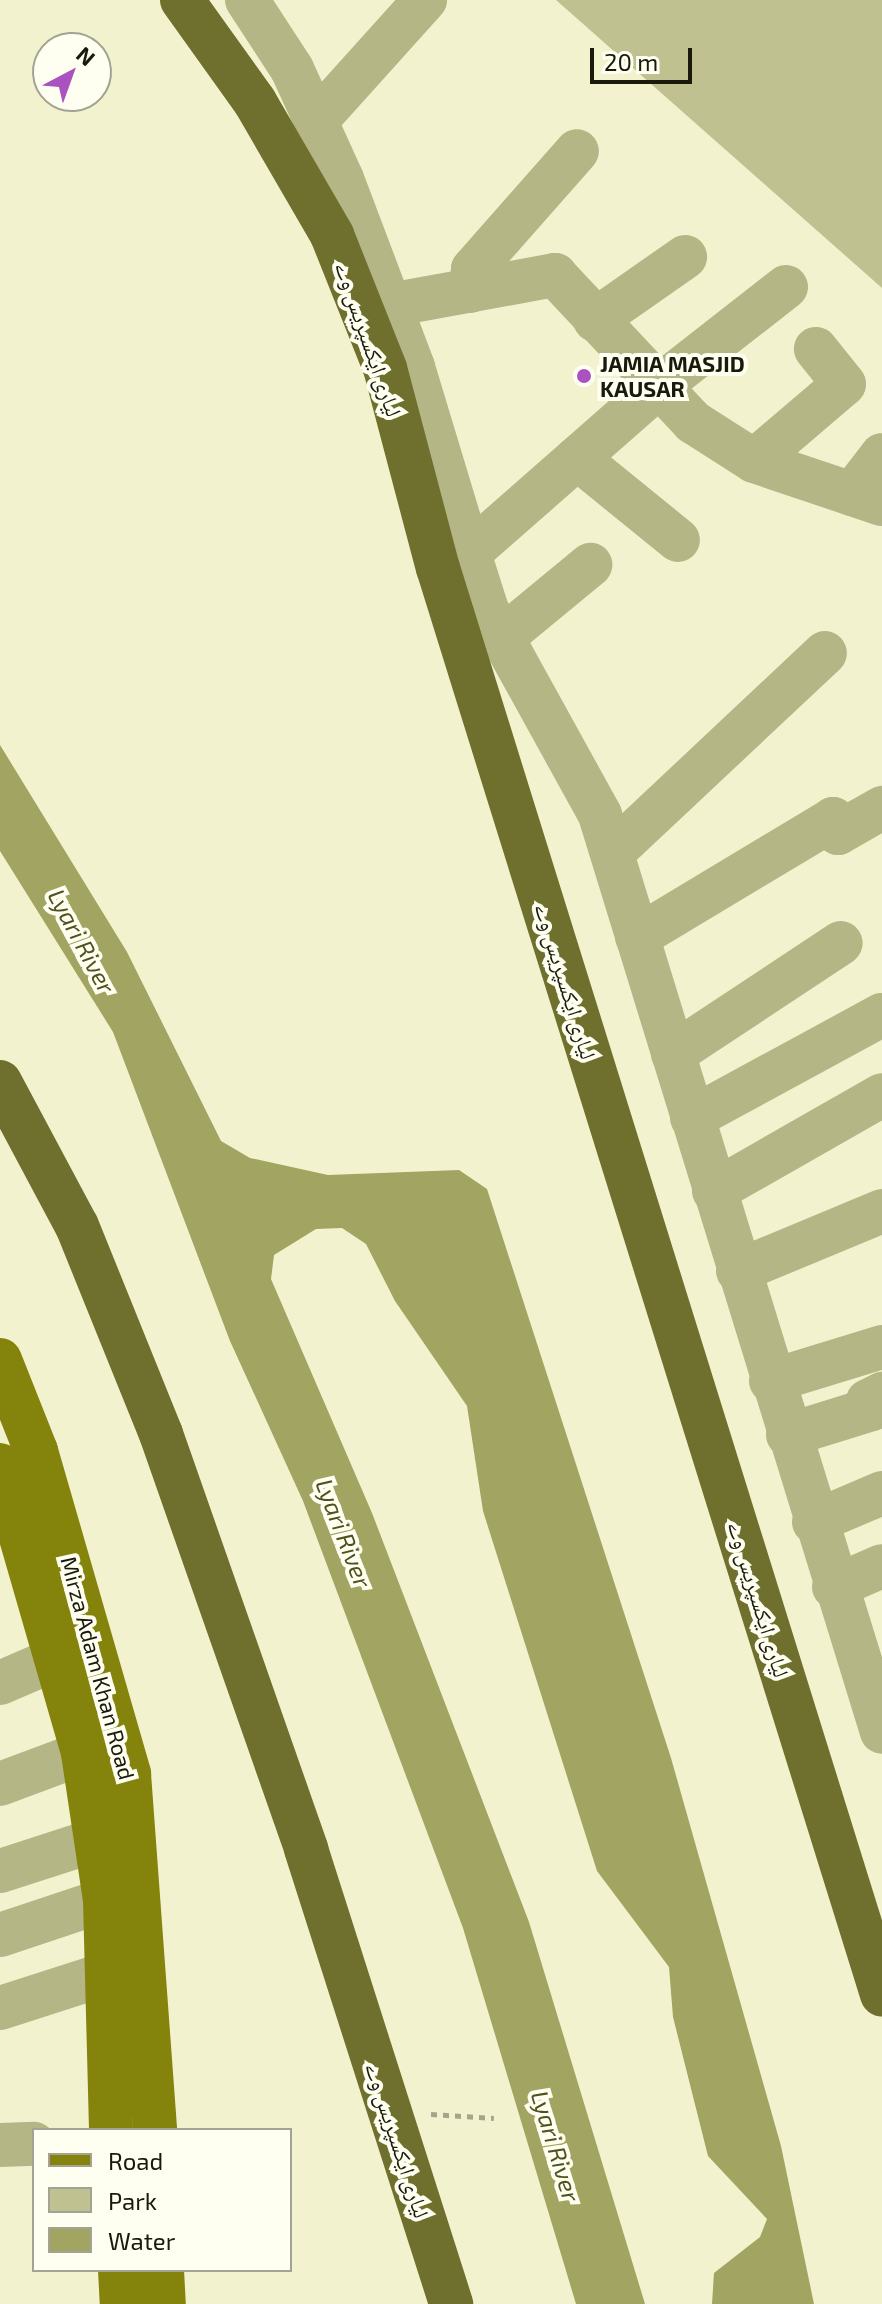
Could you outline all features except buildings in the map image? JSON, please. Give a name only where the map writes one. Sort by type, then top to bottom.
[{"type":"highway","name":"لیاری ایکسپریس وے","points":[[182,0],[255,102],[332,235],[385,368],[438,568],[882,1994]]},
{"type":"highway","name":"لیاری ایکسپریس وے","points":[[0,1082],[77,1226],[161,1434],[306,1849],[451,2304]]},
{"type":"main road","name":"Mirza Adam Khan Road","points":[[0,1360],[45,1479],[129,1774],[155,2128]]},
{"type":"main road","name":"Mirza Adam Khan Road","points":[[0,1465],[83,1753],[105,1900],[111,2128]]},
{"type":"main road","points":[[120,2272],[122,2304]]},
{"type":"main road","points":[[162,2272],[164,2304]]},
{"type":"street","points":[[247,0],[316,121],[390,305],[487,610],[600,815],[834,1587],[866,1634],[878,1714]]},
{"type":"street","points":[[316,121],[413,4]]},
{"type":"street","points":[[470,291],[473,269],[577,151]]},
{"type":"street","points":[[595,320],[685,257]]},
{"type":"street","points":[[390,305],[555,275],[693,422],[754,461],[867,499],[882,455]]},
{"type":"street","points":[[469,553],[658,387],[786,287]]},
{"type":"street","points":[[754,461],[844,384],[816,349]]},
{"type":"street","points":[[577,458],[678,540]]},
{"type":"street","points":[[504,636],[590,565]]},
{"type":"street","points":[[612,853],[825,653]]},
{"type":"street","points":[[637,937],[833,819],[838,833],[882,808]]},
{"type":"street","points":[[673,1054],[841,943]]},
{"type":"street","points":[[692,1118],[882,1015]]},
{"type":"street","points":[[714,1191],[882,1095]]},
{"type":"street","points":[[738,1271],[882,1211]]},
{"type":"street","points":[[771,1381],[882,1347]]},
{"type":"street","points":[[788,1435],[872,1409],[868,1401],[882,1394]]},
{"type":"street","points":[[814,1522],[882,1493]]},
{"type":"street","points":[[834,1587],[882,1566]]},
{"type":"street","points":[[0,1683],[58,1658]]},
{"type":"street","points":[[0,1784],[83,1753]]},
{"type":"street","points":[[0,1871],[96,1840]]},
{"type":"street","points":[[0,1935],[105,1900]]},
{"type":"street","points":[[0,2008],[109,1973]]},
{"type":"street","points":[[0,2145],[32,2144]]},
{"type":"green space","points":[[556,0],[882,0],[882,288]]},
{"type":"water","name":"Lyari River","points":[[0,745],[127,952],[221,1141],[250,1158],[328,1175],[459,1170],[487,1189],[671,1758],[781,2146],[814,2304],[712,2304],[714,2273],[760,2237],[767,2219],[708,2156],[673,2017],[669,1967],[597,1871],[483,1511],[467,1406],[395,1301],[366,1244],[342,1228],[316,1229],[274,1255],[271,1279],[372,1513],[529,1922],[645,2304],[576,2304],[463,1928],[303,1501],[230,1341],[113,1032],[0,851]]},
{"type":"place","name":"JAMIA MASJID KAUSAR","points":[[584,376]]}]
